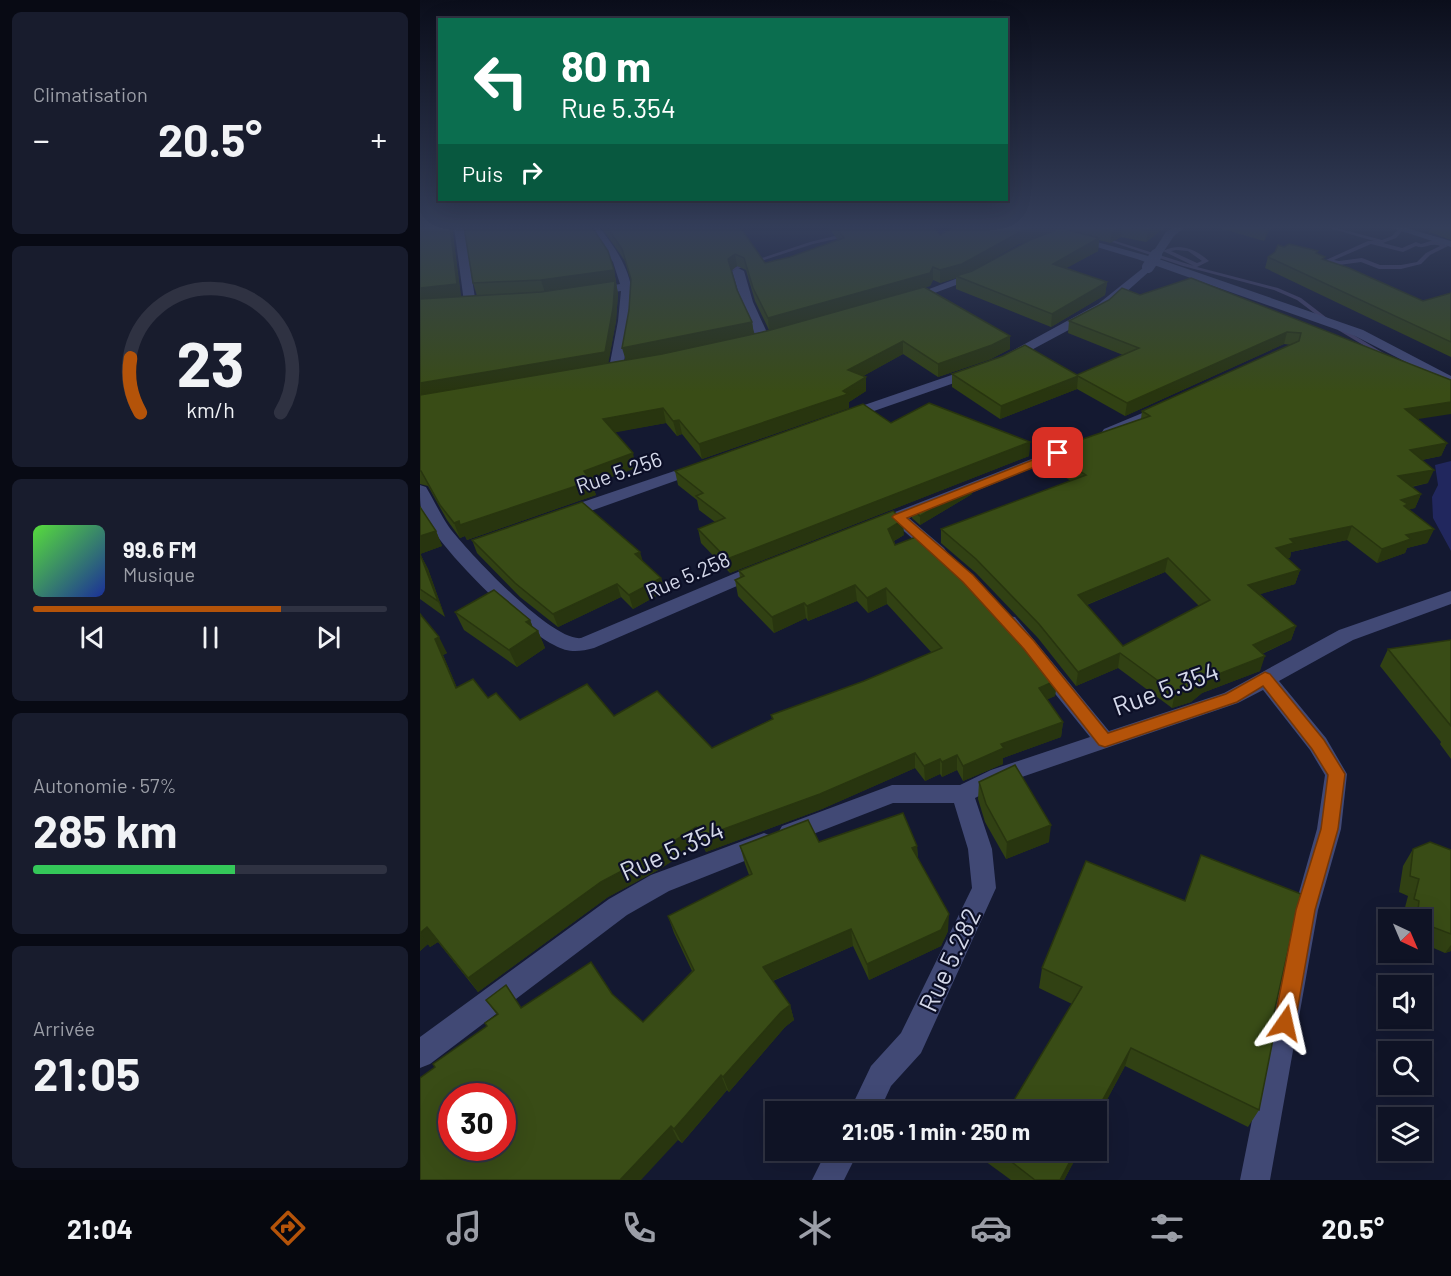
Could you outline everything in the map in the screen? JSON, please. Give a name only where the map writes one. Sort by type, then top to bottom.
[{"type":"street","points":[[463,282],[465,302],[500,301]]},
{"type":"street","points":[[615,368],[627,300],[625,282]]},
{"type":"street","points":[[741,282],[747,302],[764,339]]},
{"type":"street","points":[[896,303],[958,282]]},
{"type":"street","points":[[827,423],[991,366],[1102,307],[1131,282]]},
{"type":"street","points":[[1213,282],[1359,333],[1451,381]]},
{"type":"street","points":[[577,295],[625,287]]},
{"type":"street","points":[[866,529],[1086,442],[1175,403]]},
{"type":"street","name":"Rue 5.256","points":[[547,520],[714,463]]},
{"type":"street","name":"Rue 5.258","points":[[420,490],[427,506],[499,592],[529,618],[564,643],[575,646],[587,643],[781,561]]},
{"type":"street","points":[[898,517],[951,563]]},
{"type":"street","name":"Rue 5.354","points":[[420,1054],[618,907],[660,883],[891,794],[962,794],[999,776],[1232,698],[1346,634],[1451,597]]},
{"type":"street","points":[[999,612],[1029,645],[1105,741]]},
{"type":"street","points":[[1255,1180],[1305,910],[1329,829],[1336,774],[1318,744],[1265,678]]},
{"type":"street","name":"Rue 5.282","points":[[868,1101],[881,1076],[911,1043],[984,888],[980,849],[962,794]]},
{"type":"street","points":[[828,1180],[838,1161]]},
{"type":"shaded area","points":[[1451,461],[1451,551],[1433,518],[1432,497],[1438,485],[1435,465]]},
{"type":"building","points":[[420,282],[457,282],[457,284],[420,288]]},
{"type":"building","points":[[615,282],[605,352],[420,383],[420,299],[541,292]]},
{"type":"building","points":[[631,282],[735,282],[752,322],[622,348],[629,310]]},
{"type":"building","points":[[751,282],[897,282],[768,318]]},
{"type":"building","points":[[971,282],[1107,282],[1052,314]]},
{"type":"building","points":[[1179,282],[1201,282],[1451,380],[1451,402],[1405,409],[1447,443],[1410,450],[1434,470],[1398,476],[1421,494],[1401,500],[1408,504],[1404,506],[1434,529],[1406,535],[1411,539],[1382,549],[1352,526],[1290,539],[1294,543],[1276,548],[1300,570],[1248,585],[1296,626],[1253,645],[1265,656],[1206,679],[1195,687],[1175,693],[1120,653],[1078,672],[1039,624],[976,559],[941,529],[1086,475],[1048,451],[1150,416],[1142,411],[1299,341],[1301,333],[1287,332],[1127,403],[1078,376],[1001,406],[952,374],[1003,356],[1025,345],[1077,375],[1139,348],[1069,321],[1109,300],[1122,288],[1140,295]],"holes":[[[1168,558],[1210,600],[1123,646],[1078,595]]]},
{"type":"building","points":[[1322,282],[1381,282],[1423,301],[1451,293],[1451,342]]},
{"type":"building","points":[[924,287],[1010,336],[992,345],[938,364],[903,341],[848,370],[866,377],[843,391],[848,394],[699,444],[679,420],[673,421],[663,408],[603,419],[633,453],[584,471],[591,481],[460,525],[459,521],[454,523],[440,505],[420,471],[420,395],[662,354],[767,331]]},
{"type":"building","points":[[929,403],[1030,442],[727,559],[698,529],[725,518],[696,496],[703,493],[675,471],[863,404],[891,423]]},
{"type":"building","points":[[972,486],[920,516],[912,509]]},
{"type":"building","points":[[582,502],[640,552],[635,554],[661,578],[629,595],[617,584],[553,614],[515,583],[472,540]]},
{"type":"building","points":[[420,507],[436,531],[420,536]]},
{"type":"building","points":[[893,511],[903,520],[888,529],[895,545],[921,535],[961,569],[1022,636],[1057,680],[1039,688],[1063,722],[1001,744],[1004,748],[963,766],[957,755],[942,762],[940,759],[924,766],[915,753],[820,794],[702,837],[696,827],[654,854],[601,882],[468,978],[427,927],[420,933],[420,614],[439,637],[435,639],[456,688],[473,679],[488,698],[496,693],[520,720],[587,684],[614,716],[657,691],[712,748],[773,719],[771,715],[864,681],[942,648],[886,588],[867,598],[855,585],[807,606],[804,603],[772,617],[735,580],[744,576],[739,571]]},
{"type":"building","points":[[420,554],[438,601],[420,589]]},
{"type":"building","points":[[494,590],[530,620],[526,622],[538,631],[509,650],[455,612]]},
{"type":"building","points":[[1451,640],[1451,726],[1388,649]]},
{"type":"building","points":[[1015,765],[1051,825],[1007,842],[986,804],[979,782]]},
{"type":"building","points":[[903,813],[917,846],[912,848],[949,914],[941,930],[867,964],[851,929],[763,967],[790,1005],[781,1012],[723,1077],[721,1075],[674,1129],[671,1126],[620,1180],[420,1180],[420,1078],[435,1067],[433,1064],[487,1026],[485,1023],[498,1014],[486,1000],[506,985],[521,1008],[591,962],[612,994],[643,1022],[694,970],[668,916],[752,874],[740,846],[808,820],[819,842]]},
{"type":"building","points":[[1430,842],[1451,850],[1451,934],[1432,927],[1432,909],[1418,909],[1419,901],[1414,899],[1419,879],[1410,876],[1413,849]]},
{"type":"building","points":[[1201,855],[1301,894],[1273,1017],[1277,1019],[1259,1110],[1131,1048],[1102,1101],[1014,1101],[1082,987],[1042,968],[1086,861],[1185,901]]},
{"type":"building","points":[[1010,1161],[1070,1161],[1060,1180],[1035,1180]]},
{"type":"waterway","points":[[1250,282],[1276,289],[1299,299],[1328,321]]},
{"type":"waterway","points":[[1340,329],[1387,357]]},
{"type":"route","points":[[1058,453],[898,517],[968,579],[1029,645],[1105,741],[1232,698],[1265,678],[1318,744],[1336,774],[1329,829],[1305,910],[1285,1023]]}]
